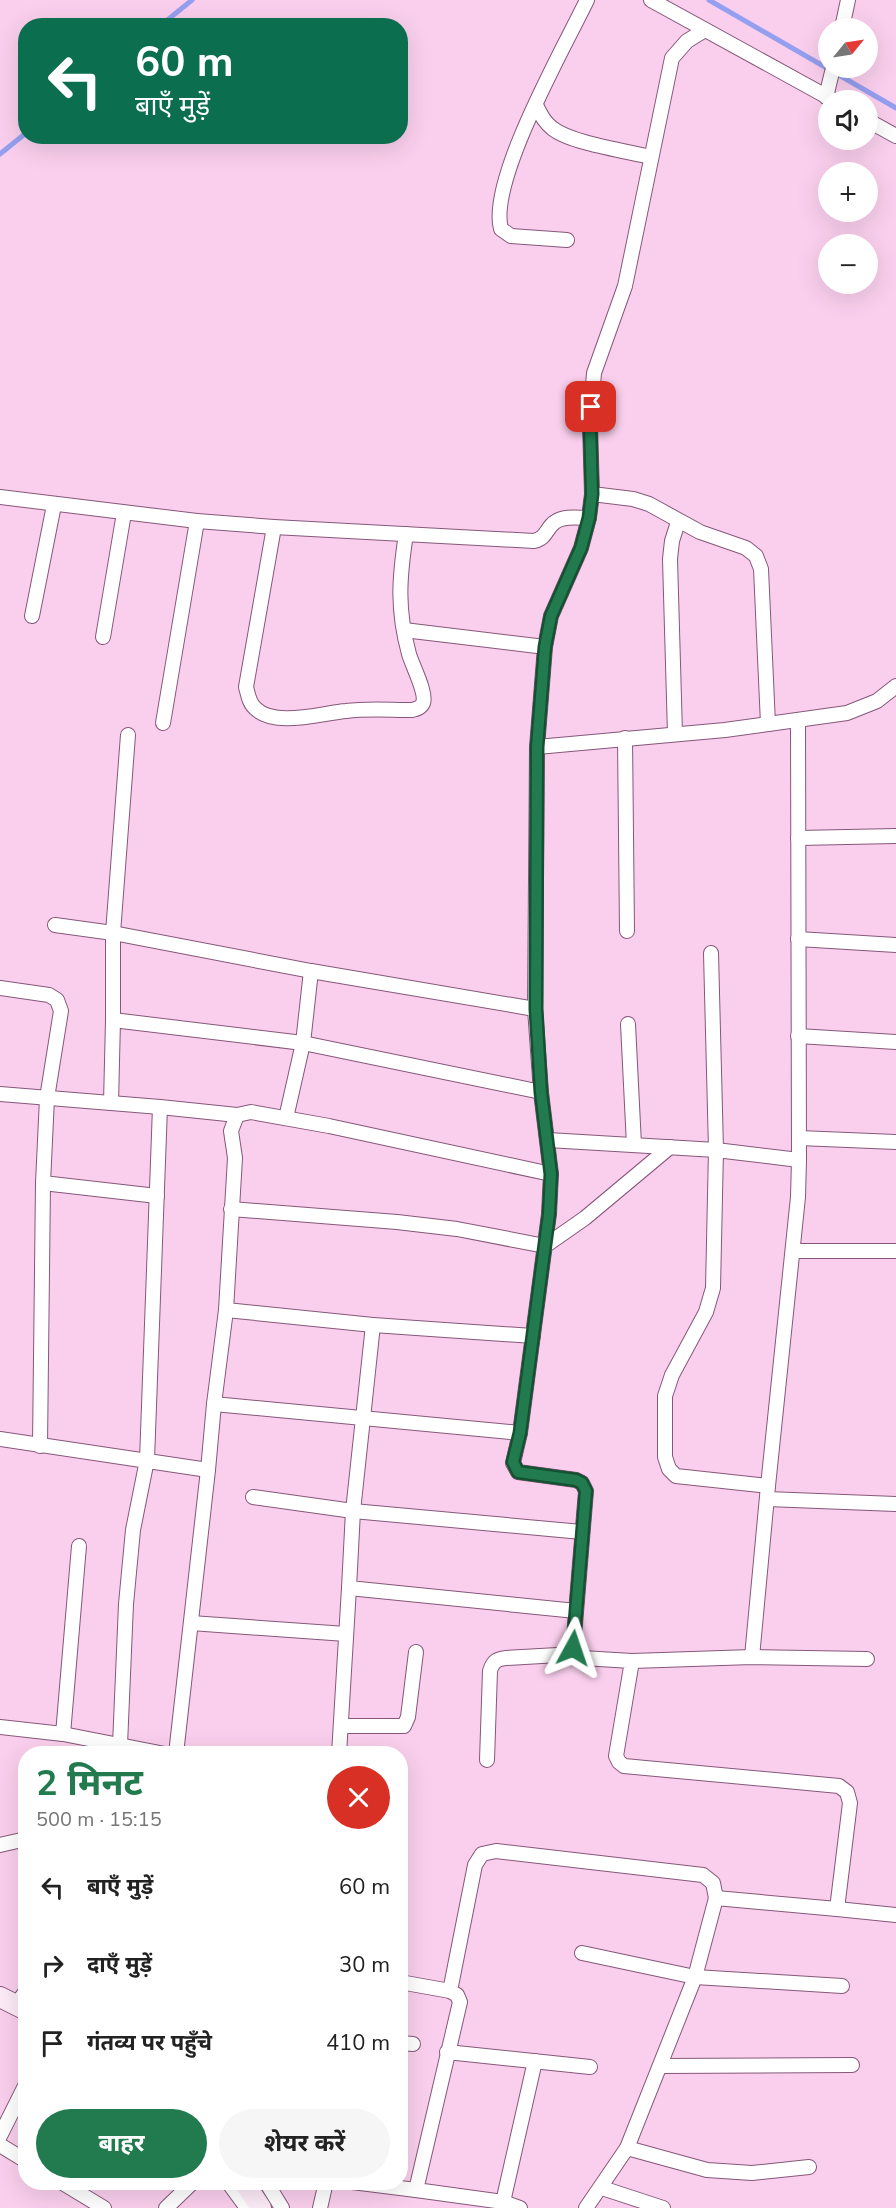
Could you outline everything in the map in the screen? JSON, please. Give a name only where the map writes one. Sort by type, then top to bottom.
[{"type":"main road","points":[[249,2190],[261,2208]]},
{"type":"street","points":[[567,240],[512,236],[501,229],[499,222],[503,191],[514,152],[587,0]]},
{"type":"street","points":[[651,0],[818,92]]},
{"type":"street","points":[[844,18],[848,0]]},
{"type":"street","points":[[705,30],[687,41],[672,58],[625,286],[594,374],[590,424],[592,494],[589,518],[581,548],[551,616],[545,647],[537,747],[536,1009],[541,1092],[551,1174],[545,1246],[520,1433],[513,1462],[518,1472],[576,1480],[582,1483],[586,1491],[573,1648],[582,1658],[632,1660],[752,1657],[867,1659]]},
{"type":"street","points":[[536,105],[542,118],[552,129],[569,137],[651,157]]},
{"type":"street","points":[[878,126],[896,136]]},
{"type":"street","points":[[592,494],[633,499],[649,504],[678,522],[746,548],[756,556],[761,569],[768,724]]},
{"type":"street","points":[[0,497],[197,521],[534,541],[546,536],[556,521],[563,518],[589,518]]},
{"type":"street","points":[[32,616],[54,505]]},
{"type":"street","points":[[103,637],[124,513]]},
{"type":"street","points":[[163,723],[197,521]]},
{"type":"street","points":[[675,734],[670,559],[672,541],[678,522]]},
{"type":"street","points":[[274,527],[246,687],[249,700],[256,710],[270,716],[293,718],[346,711],[412,710],[419,708],[423,703],[424,695],[409,655],[399,598],[400,571],[406,534]]},
{"type":"street","points":[[404,630],[545,647]]},
{"type":"street","points":[[537,747],[768,724],[847,713],[877,701],[896,686]]},
{"type":"street","points":[[752,1657],[798,1197],[798,720]]},
{"type":"street","points":[[111,1103],[113,933],[128,735]]},
{"type":"street","points":[[625,738],[627,931]]},
{"type":"street","points":[[798,838],[896,836]]},
{"type":"street","points":[[55,925],[113,933],[311,971],[536,1009]]},
{"type":"street","points":[[798,939],[896,945]]},
{"type":"street","points":[[711,953],[716,1150],[712,1288],[706,1312],[672,1375],[665,1396],[665,1457],[669,1469],[676,1476],[767,1493],[896,1504]]},
{"type":"street","points":[[286,1119],[303,1043],[311,971]]},
{"type":"street","points":[[0,988],[49,995],[57,1000],[61,1011],[47,1098],[43,1183],[40,1446]]},
{"type":"street","points":[[113,1020],[303,1043],[541,1092]]},
{"type":"street","points":[[628,1024],[634,1145]]},
{"type":"street","points":[[798,1036],[896,1042]]},
{"type":"street","points":[[0,1094],[160,1107],[237,1116],[251,1112],[551,1174]]},
{"type":"street","points":[[120,1745],[126,1604],[133,1530],[147,1460],[160,1107]]},
{"type":"street","points":[[177,1746],[208,1470],[213,1404],[226,1310],[235,1158],[231,1131],[237,1116]]},
{"type":"street","points":[[799,1138],[896,1142]]},
{"type":"street","points":[[548,1140],[716,1150],[799,1160]]},
{"type":"street","points":[[231,1209],[457,1229],[545,1246],[600,1205],[670,1147]]},
{"type":"street","points":[[43,1183],[157,1196]]},
{"type":"street","points":[[793,1251],[896,1251]]},
{"type":"street","points":[[226,1310],[533,1336]]},
{"type":"street","points":[[340,1746],[353,1511],[373,1324]]},
{"type":"street","points":[[213,1404],[520,1433]]},
{"type":"street","points":[[0,1439],[208,1470]]},
{"type":"street","points":[[254,1497],[353,1511],[582,1532]]},
{"type":"street","points":[[63,1734],[79,1546]]},
{"type":"street","points":[[349,1588],[576,1611]]},
{"type":"street","points":[[191,1623],[346,1634]]},
{"type":"street","points":[[341,1726],[404,1726],[408,1717],[416,1652]]},
{"type":"street","points":[[487,1760],[492,1664],[498,1659],[506,1658],[576,1654]]},
{"type":"street","points":[[632,1660],[616,1756],[624,1766],[839,1786],[847,1792],[850,1803],[837,1908]]},
{"type":"street","points":[[0,1727],[63,1734],[125,1746]]},
{"type":"street","points":[[0,1845],[18,1841]]},
{"type":"street","points":[[450,1991],[475,1865],[482,1854],[496,1851],[703,1875],[713,1883],[716,1898],[696,1977],[627,2148],[602,2188],[586,2208]]},
{"type":"street","points":[[716,1898],[896,1915]]},
{"type":"street","points":[[582,1953],[696,1977],[843,1986]]},
{"type":"street","points":[[408,1983],[450,1991],[457,1995],[460,2002],[416,2190]]},
{"type":"street","points":[[447,2052],[590,2067]]},
{"type":"street","points":[[503,2202],[535,2061]]},
{"type":"street","points":[[661,2066],[852,2065]]},
{"type":"street","points":[[0,2136],[18,2100]]},
{"type":"street","points":[[0,2145],[18,2156]]},
{"type":"street","points":[[627,2148],[707,2170],[752,2173],[809,2167]]},
{"type":"street","points":[[602,2188],[663,2208]]},
{"type":"street","points":[[408,2189],[503,2202],[520,2208]]},
{"type":"street","points":[[75,2190],[104,2208]]},
{"type":"street","points":[[166,2208],[185,2190]]},
{"type":"street","points":[[234,2190],[247,2208]]},
{"type":"street","points":[[271,2190],[282,2208]]},
{"type":"street","points":[[320,2208],[324,2190]]},
{"type":"waterway","points":[[170,18],[192,0]]},
{"type":"waterway","points":[[709,0],[896,108]]},
{"type":"waterway","points":[[0,154],[18,139]]},
{"type":"route","points":[[573,1648],[586,1491],[582,1483],[576,1480],[518,1472],[513,1462],[520,1433],[549,1214],[551,1174],[537,1048],[537,747],[545,647],[551,616],[581,548],[589,518],[592,494],[591,407]]}]
